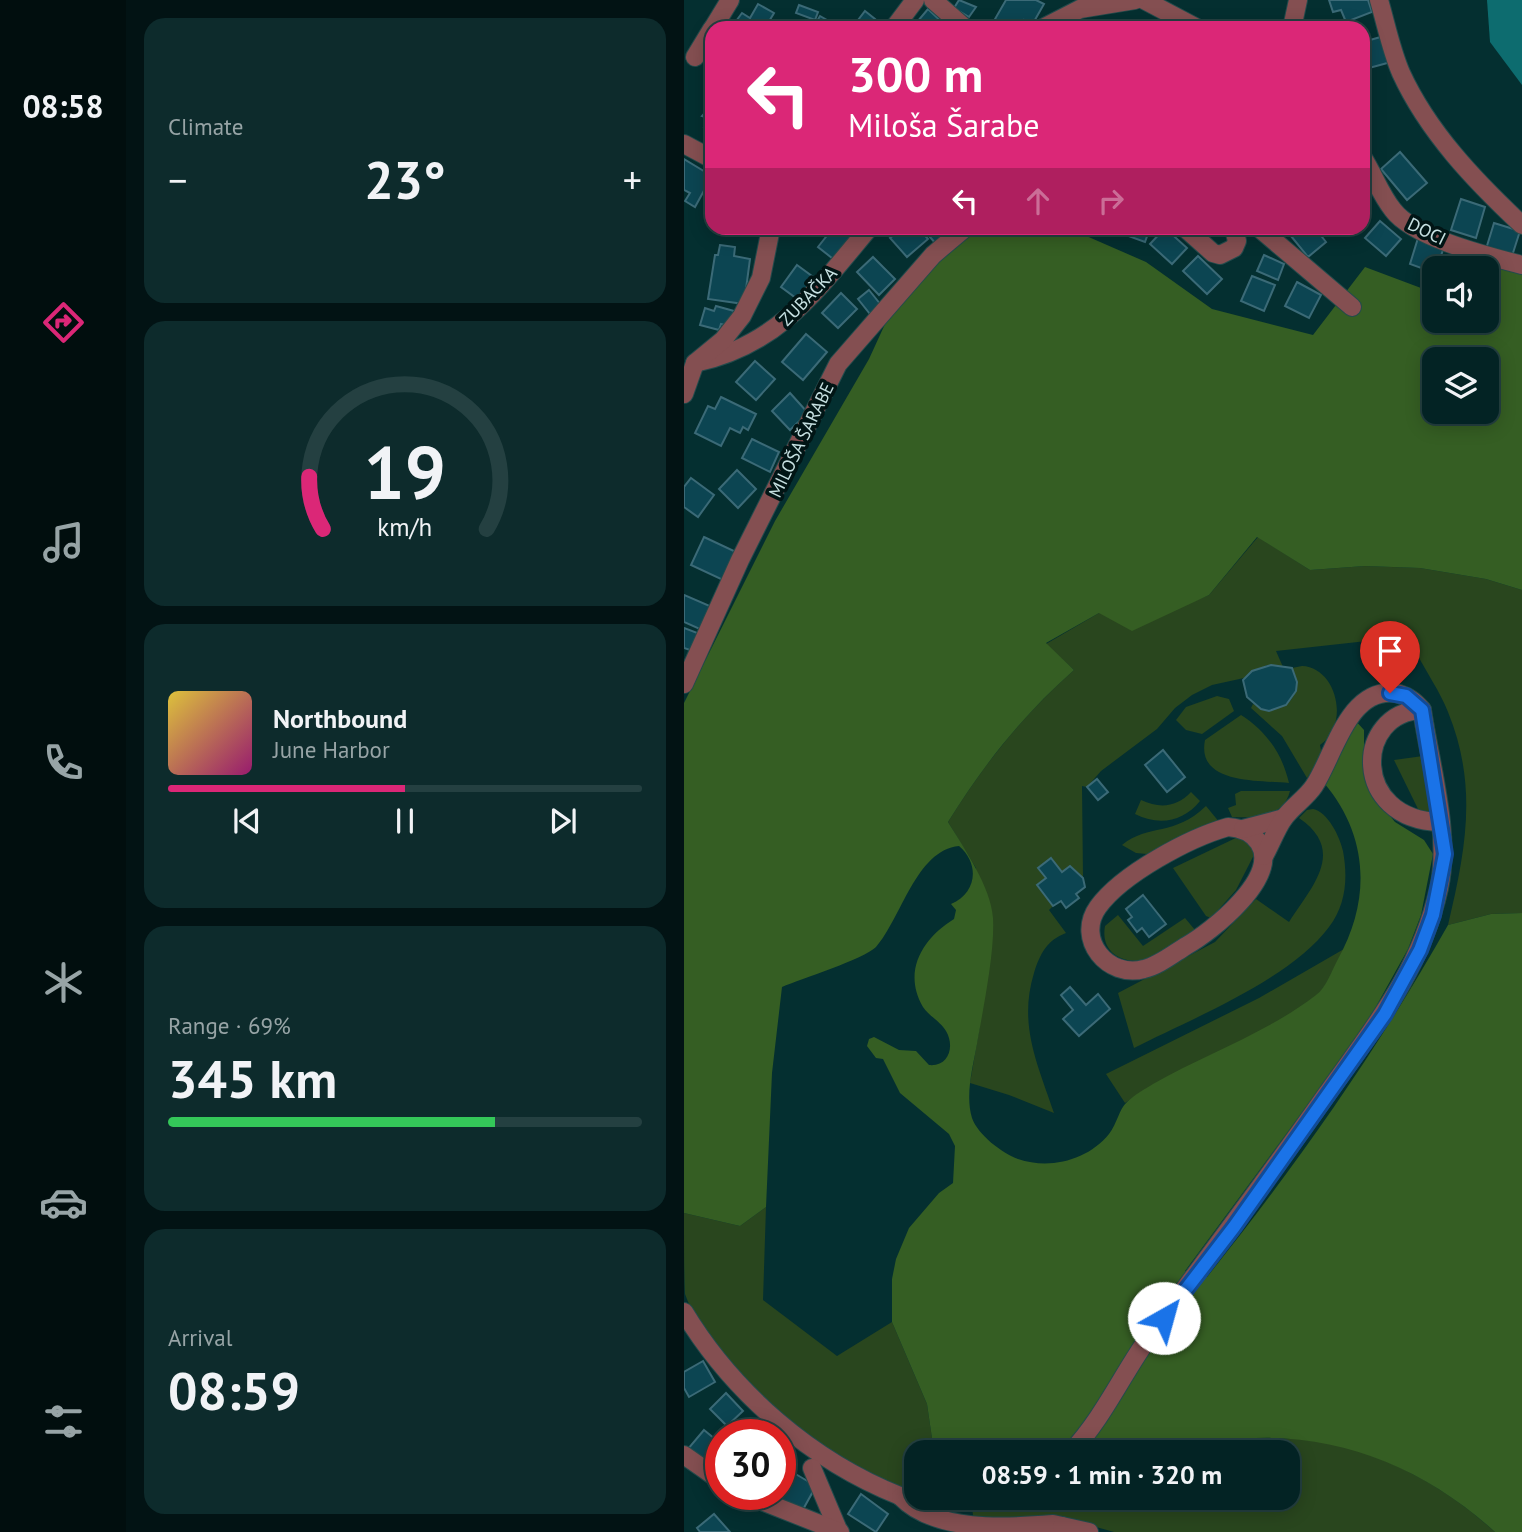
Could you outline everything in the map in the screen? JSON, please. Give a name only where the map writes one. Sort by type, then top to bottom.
[{"type":"street","points":[[717,21],[730,0]]},
{"type":"street","points":[[899,21],[915,0]]},
{"type":"street","points":[[933,0],[957,21]]},
{"type":"street","points":[[1057,21],[1080,9],[1136,0]]},
{"type":"street","points":[[1144,0],[1184,21]]},
{"type":"street","points":[[1294,21],[1298,0]]},
{"type":"street","points":[[1379,0],[1401,72],[1427,117],[1472,178],[1522,225]]},
{"type":"street","points":[[694,57],[705,40]]},
{"type":"street","points":[[684,144],[705,155]]},
{"type":"street","name":"DOCI","points":[[1370,170],[1394,212],[1410,225],[1472,252],[1522,265]]},
{"type":"street","points":[[684,394],[695,363],[723,340],[742,316],[761,278],[770,235]]},
{"type":"street","name":"ZUBAČKA","points":[[695,363],[731,354],[773,332],[810,299],[863,235]]},
{"type":"street","name":"MILOŠA ŠARABE","points":[[684,684],[740,560],[838,364],[933,255],[957,235]]},
{"type":"street","points":[[1192,235],[1213,253],[1220,255],[1235,248],[1236,235]]},
{"type":"street","points":[[1267,235],[1352,307]]},
{"type":"street","points":[[1082,1440],[1093,1429],[1152,1333],[1234,1227],[1404,984],[1420,950],[1440,885],[1445,854],[1422,710],[1399,694],[1381,693],[1365,700],[1354,712],[1313,787],[1284,818],[1264,856],[1258,880],[1209,933],[1144,969],[1126,971],[1102,959],[1093,946],[1090,928],[1093,916],[1105,899],[1157,858],[1228,827],[1243,830],[1258,841],[1264,856]]},
{"type":"street","points":[[1422,710],[1412,710],[1395,718],[1381,733],[1373,751],[1373,776],[1381,796],[1396,811],[1413,820],[1440,822]]},
{"type":"street","points":[[1243,830],[1284,818]]},
{"type":"street","points":[[684,1312],[697,1333],[741,1386],[776,1420],[816,1450],[904,1497]]},
{"type":"street","points":[[684,1455],[705,1470]]},
{"type":"street","points":[[812,1468],[839,1532]]},
{"type":"street","points":[[901,1497],[910,1508],[941,1522],[990,1528],[1089,1532]]},
{"type":"street","points":[[779,1510],[821,1529],[839,1532]]},
{"type":"green space","points":[[970,235],[1084,235],[1146,262],[1212,309],[1313,335],[1365,267],[1422,288],[1422,333],[1499,333],[1499,264],[1522,261],[1522,590],[1486,579],[1420,568],[1365,566],[1310,570],[1257,537],[1209,595],[1132,631],[1099,613],[1046,643],[1074,670],[1005,741],[948,822],[982,881],[993,918],[990,964],[970,1081],[972,1118],[985,1137],[1012,1156],[1030,1162],[1055,1163],[1079,1156],[1100,1143],[1112,1130],[1124,1105],[1136,1095],[1173,1073],[1277,1021],[1323,988],[1349,937],[1360,891],[1357,846],[1350,825],[1339,803],[1324,783],[1354,719],[1364,730],[1364,768],[1373,795],[1395,822],[1424,840],[1433,854],[1421,915],[1408,949],[1363,1030],[1185,1271],[1207,1277],[1335,1106],[1448,925],[1491,914],[1522,913],[1522,1532],[1495,1532],[1461,1504],[1424,1480],[1386,1462],[1345,1448],[1304,1440],[932,1440],[927,1404],[892,1322],[892,1279],[896,1259],[909,1228],[939,1193],[953,1183],[955,1146],[949,1134],[900,1093],[883,1059],[876,1058],[867,1046],[869,1039],[874,1037],[899,1050],[916,1051],[929,1065],[936,1065],[946,1059],[950,1049],[949,1037],[923,1007],[917,994],[915,968],[925,946],[954,919],[956,910],[951,904],[966,893],[973,878],[970,861],[959,846],[944,850],[920,872],[876,947],[846,963],[782,987],[772,1073],[766,1207],[740,1226],[684,1213],[684,703],[775,521],[869,359],[891,311],[943,255]]},
{"type":"green space","points":[[1258,537],[1310,570],[1365,566],[1420,568],[1486,579],[1522,590],[1522,913],[1491,914],[1448,925],[1464,844],[1466,792],[1457,739],[1448,712],[1417,654],[1376,640],[1276,651],[1283,667],[1267,665],[1244,678],[1212,685],[1192,695],[1175,708],[1157,729],[1101,771],[1087,787],[1082,786],[1083,878],[1071,866],[1062,872],[1038,868],[1046,878],[1037,885],[1053,906],[1049,910],[1066,933],[1045,948],[1039,960],[1028,1010],[1036,1061],[1054,1113],[970,1083],[980,1025],[976,868],[948,822],[1005,742],[1037,705],[1074,670],[1046,644],[1099,613],[1170,611],[1209,595]]},
{"type":"green space","points":[[1302,666],[1314,669],[1324,676],[1331,686],[1337,711],[1330,736],[1320,745],[1322,756],[1307,778],[1282,736],[1251,708],[1253,704],[1272,709],[1288,702],[1294,696],[1296,688],[1292,668]]},
{"type":"green space","points":[[1217,696],[1229,699],[1234,711],[1202,734],[1186,730],[1176,720],[1186,707]]},
{"type":"green space","points":[[1241,715],[1258,728],[1272,744],[1289,783],[1233,777],[1220,773],[1210,765],[1205,755],[1205,740]]},
{"type":"green space","points":[[1423,756],[1431,812],[1419,811],[1394,760]]},
{"type":"green space","points":[[1241,791],[1290,791],[1281,807],[1275,811],[1259,816],[1232,817],[1228,808],[1236,805],[1235,794]]},
{"type":"green space","points":[[1191,792],[1200,801],[1178,818],[1162,821],[1135,814],[1141,800],[1155,805],[1168,805],[1180,801]]},
{"type":"green space","points":[[1206,806],[1220,823],[1147,854],[1136,853],[1122,845],[1142,834],[1183,822]]},
{"type":"green space","points":[[1313,809],[1324,815],[1336,832],[1345,861],[1344,891],[1335,919],[1312,946],[1291,964],[1211,1011],[1134,1048],[1118,993],[1215,942],[1256,899],[1289,922],[1321,869],[1321,843],[1313,830],[1299,818],[1307,810]]},
{"type":"green space","points":[[1242,835],[1257,849],[1236,890],[1211,918],[1206,916],[1173,868]]},
{"type":"green space","points":[[1118,915],[1143,946],[1185,918],[1195,930],[1158,956],[1138,961],[1129,960],[1120,958],[1107,946],[1105,926]]},
{"type":"green space","points":[[1344,949],[1321,991],[1272,1026],[1172,1075],[1125,1103],[1106,1074],[1259,998]]},
{"type":"green space","points":[[766,1207],[763,1300],[837,1356],[892,1322],[927,1404],[932,1440],[904,1440],[904,1487],[853,1464],[817,1441],[796,1424],[796,1419],[789,1419],[783,1414],[722,1354],[699,1323],[685,1294],[684,1213],[740,1226]]},
{"type":"green space","points":[[1248,1437],[1300,1439],[1353,1449],[1419,1477],[1458,1502],[1495,1532],[1114,1532],[1089,1525],[974,1523],[972,1510],[1300,1510],[1300,1440],[1228,1440]]},
{"type":"water","points":[[1487,0],[1522,0],[1522,85],[1490,42]]},
{"type":"building","points":[[959,0],[976,7],[969,17],[954,8]]},
{"type":"building","points":[[1006,0],[1036,0],[1044,4],[1034,21],[995,19]]},
{"type":"building","points":[[1329,0],[1368,0],[1372,12],[1346,21],[1341,10],[1333,12]]},
{"type":"building","points":[[758,4],[774,13],[769,21],[736,21],[742,13],[750,18]]},
{"type":"building","points":[[799,5],[818,12],[815,20],[796,13]]},
{"type":"building","points":[[928,9],[941,21],[918,21]]},
{"type":"building","points":[[865,11],[875,19],[874,21],[857,21]]},
{"type":"building","points":[[1384,36],[1391,62],[1370,68],[1370,40]]},
{"type":"building","points":[[1400,152],[1427,183],[1407,200],[1381,169]]},
{"type":"building","points":[[684,159],[705,172],[705,189],[695,207],[685,201],[690,193],[684,190]]},
{"type":"building","points":[[1461,199],[1485,207],[1476,238],[1451,230]]},
{"type":"building","points":[[1380,221],[1401,239],[1386,256],[1365,238]]},
{"type":"building","points":[[1494,223],[1520,231],[1512,256],[1486,249]]},
{"type":"building","points":[[827,235],[847,235],[854,240],[837,262],[818,247]]},
{"type":"building","points":[[894,235],[924,235],[928,239],[907,257],[890,238]]},
{"type":"building","points":[[928,235],[950,235],[937,245]]},
{"type":"building","points":[[1126,235],[1148,235],[1145,242]]},
{"type":"building","points":[[1158,235],[1173,235],[1187,248],[1172,264],[1150,244]]},
{"type":"building","points":[[1320,235],[1326,242],[1308,257],[1291,236]]},
{"type":"building","points":[[1418,238],[1444,247],[1441,256],[1422,256],[1422,268],[1410,264]]},
{"type":"building","points":[[720,245],[735,247],[734,256],[750,259],[744,304],[708,299],[715,255],[718,255]]},
{"type":"building","points":[[1264,255],[1284,264],[1278,280],[1257,271]]},
{"type":"building","points":[[1198,256],[1222,279],[1207,294],[1183,271]]},
{"type":"building","points":[[873,257],[895,279],[879,295],[857,272]]},
{"type":"building","points":[[797,265],[816,279],[800,301],[781,287]]},
{"type":"building","points":[[1252,276],[1275,285],[1264,311],[1241,301]]},
{"type":"building","points":[[1297,282],[1321,295],[1309,318],[1285,306]]},
{"type":"building","points":[[869,290],[881,305],[870,314],[858,299]]},
{"type":"building","points":[[841,293],[857,309],[838,328],[822,313]]},
{"type":"building","points":[[716,306],[734,311],[729,326],[721,324],[719,330],[700,325],[705,308],[714,311]]},
{"type":"building","points":[[806,334],[827,352],[803,380],[782,362]]},
{"type":"building","points":[[755,361],[775,379],[756,400],[736,382]]},
{"type":"building","points":[[790,393],[808,413],[790,430],[772,411]]},
{"type":"building","points":[[721,397],[756,414],[748,430],[743,427],[740,433],[730,428],[721,446],[695,433],[708,406],[715,409]]},
{"type":"building","points":[[752,439],[779,452],[770,472],[742,458]]},
{"type":"building","points":[[737,470],[756,489],[738,508],[719,489]]},
{"type":"building","points":[[691,478],[714,495],[698,517],[684,507],[684,487]]},
{"type":"building","points":[[704,537],[736,552],[723,580],[691,565]]},
{"type":"building","points":[[684,595],[712,607],[702,630],[684,622]]},
{"type":"building","points":[[684,628],[700,634],[693,651],[684,648]]},
{"type":"building","points":[[1271,665],[1292,668],[1297,682],[1296,691],[1286,705],[1269,711],[1261,709],[1247,697],[1243,680],[1252,671]]},
{"type":"building","points":[[1163,750],[1185,777],[1167,792],[1145,765]]},
{"type":"building","points":[[1097,779],[1108,792],[1098,800],[1087,787]]},
{"type":"building","points":[[1051,858],[1062,872],[1070,866],[1083,878],[1085,887],[1076,894],[1079,898],[1066,908],[1061,901],[1053,906],[1037,885],[1046,878],[1038,868]]},
{"type":"building","points":[[1143,895],[1166,924],[1149,937],[1142,928],[1137,932],[1128,920],[1132,917],[1126,909]]},
{"type":"building","points":[[1070,987],[1086,1005],[1098,994],[1110,1009],[1079,1036],[1063,1019],[1073,1010],[1061,995]]},
{"type":"building","points":[[703,1361],[715,1382],[689,1397],[684,1388],[684,1372]]},
{"type":"building","points":[[726,1393],[743,1411],[734,1419],[720,1419],[710,1409]]},
{"type":"building","points":[[704,1430],[705,1431],[705,1464],[687,1450]]},
{"type":"building","points":[[796,1474],[816,1486],[801,1513],[796,1510]]},
{"type":"building","points":[[861,1494],[888,1514],[876,1532],[848,1514]]},
{"type":"building","points":[[714,1514],[730,1532],[700,1532],[697,1528]]},
{"type":"route","points":[[1164,1318],[1234,1227],[1385,1014],[1404,984],[1433,915],[1445,854],[1422,710],[1406,696],[1390,693]]}]
